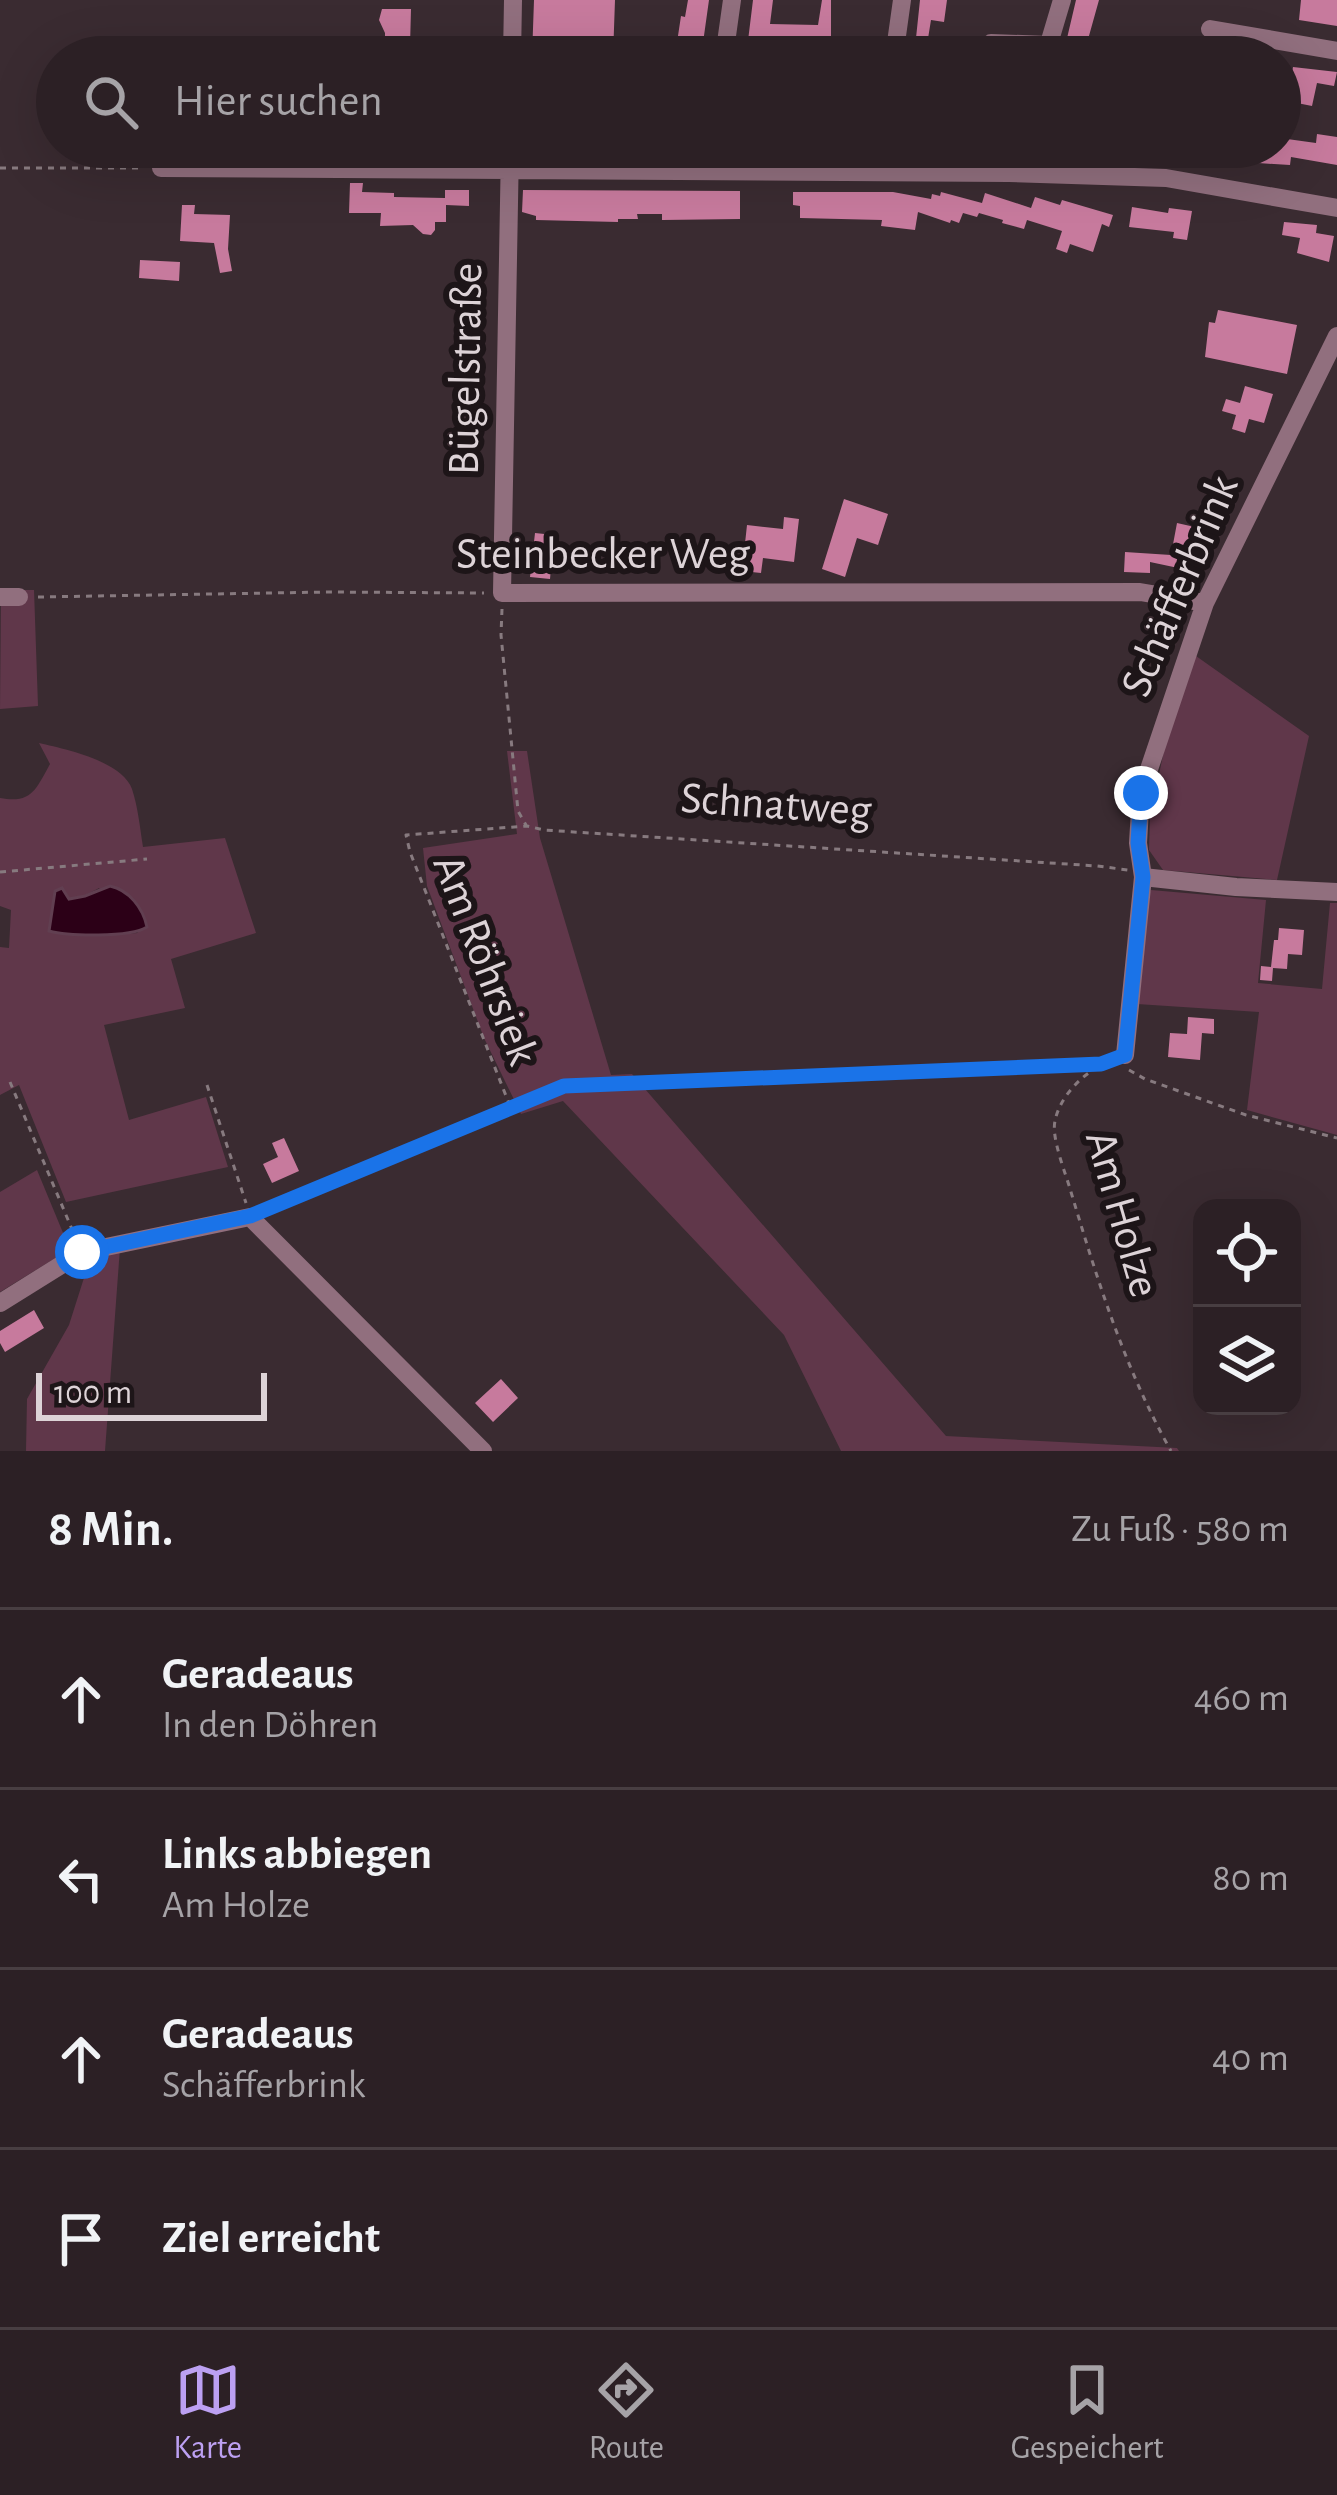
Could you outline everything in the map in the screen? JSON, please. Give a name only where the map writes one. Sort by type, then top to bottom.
[{"type":"street","points":[[513,36],[514,0]]},
{"type":"street","points":[[727,36],[732,0]]},
{"type":"street","points":[[897,36],[902,0]]},
{"type":"street","points":[[1051,36],[1062,0]]},
{"type":"street","points":[[1210,29],[1250,36]]},
{"type":"street","points":[[1301,45],[1337,51]]},
{"type":"street","points":[[160,168],[535,168]]},
{"type":"street","points":[[816,168],[1166,178],[1337,208]]},
{"type":"street","points":[[877,168],[877,172]]},
{"type":"street","points":[[1010,173],[1011,168]]},
{"type":"street","name":"Bügelstraße","points":[[502,593],[510,169]]},
{"type":"street","name":"Schäfferbrink","points":[[1142,875],[1138,843],[1141,793],[1205,603],[1337,336]]},
{"type":"street","name":"Steinbecker Weg","points":[[502,593],[1140,592],[1205,603]]},
{"type":"street","points":[[1125,1055],[1142,875],[1236,887],[1337,892]]},
{"type":"street","points":[[0,1303],[82,1252],[250,1216],[483,1451]]},
{"type":"path","points":[[0,168],[160,168]]},
{"type":"path","points":[[502,593],[501,635],[518,811],[527,826]]},
{"type":"path","name":"Steinbecker Weg","points":[[9,597],[502,593]]},
{"type":"path","name":"Schnatweg","points":[[406,835],[527,826],[1074,864],[1142,875]]},
{"type":"path","name":"Am Röhrsiek","points":[[406,835],[510,1106]]},
{"type":"path","points":[[0,872],[147,859]]},
{"type":"path","points":[[1125,1055],[1126,1066],[1145,1079],[1246,1115],[1337,1138]]},
{"type":"path","name":"Am Holze","points":[[1125,1055],[1101,1064],[1063,1098],[1053,1124],[1104,1303],[1136,1384],[1171,1451]]},
{"type":"path","points":[[207,1085],[250,1216],[564,1086],[1101,1064]]},
{"type":"path","points":[[10,1082],[82,1252]]},
{"type":"shaded area","points":[[1,590],[34,590],[38,706],[0,709]]},
{"type":"shaded area","points":[[1196,656],[1309,736],[1277,880],[1163,870],[1149,850],[1150,816],[1173,709]]},
{"type":"shaded area","points":[[39,743],[92,758],[126,779],[143,847],[225,838],[256,933],[171,959],[185,1008],[104,1025],[129,1120],[206,1097],[228,1167],[66,1202],[19,1085],[0,1095],[0,947],[9,948],[11,910],[0,906],[0,798],[26,796],[50,764]],"holes":[[[99,888],[138,933],[80,934],[49,930],[62,906]]]},
{"type":"shaded area","points":[[507,751],[527,751],[540,838],[611,1075],[632,1074],[946,1436],[1179,1451],[841,1451],[784,1335],[563,1101],[521,1114],[484,1038],[427,886],[423,848],[517,834]]},
{"type":"shaded area","points":[[110,886],[134,901],[147,927],[113,934],[49,931],[55,891],[62,888],[69,899]]},
{"type":"shaded area","points":[[1151,890],[1266,900],[1258,983],[1322,989],[1330,903],[1337,903],[1337,1135],[1247,1110],[1259,1012],[1137,1004]]},
{"type":"shaded area","points":[[37,1170],[66,1240],[62,1254],[0,1292],[0,1192]]},
{"type":"shaded area","points":[[120,1248],[105,1451],[26,1451],[27,1399],[69,1325],[90,1259]]},
{"type":"building","points":[[534,0],[615,0],[614,36],[533,36]]},
{"type":"building","points":[[688,0],[709,0],[704,36],[678,36],[681,16],[685,17]]},
{"type":"building","points":[[753,0],[773,0],[770,24],[818,25],[822,0],[831,0],[831,36],[749,36]]},
{"type":"building","points":[[920,0],[947,0],[944,22],[931,20],[928,36],[916,36]]},
{"type":"building","points":[[1076,0],[1099,0],[1089,36],[1068,36]]},
{"type":"building","points":[[1301,0],[1337,0],[1337,26],[1299,20]]},
{"type":"building","points":[[382,9],[411,9],[410,36],[385,36],[379,20]]},
{"type":"building","points":[[1301,68],[1337,72],[1334,86],[1317,83],[1312,106],[1301,104]]},
{"type":"building","points":[[1317,134],[1337,137],[1337,165],[1301,159],[1301,141],[1316,143]]},
{"type":"building","points":[[350,183],[363,183],[362,192],[394,193],[394,197],[445,198],[445,190],[469,190],[469,206],[446,205],[446,222],[435,222],[431,235],[413,225],[380,226],[381,213],[349,213]]},
{"type":"building","points":[[523,190],[740,191],[740,219],[662,220],[662,214],[637,214],[638,219],[618,222],[536,220],[522,212]]},
{"type":"building","points":[[793,192],[893,192],[931,199],[941,192],[982,203],[985,193],[1031,208],[1035,197],[1113,215],[1109,227],[1102,224],[1093,252],[1070,244],[1067,253],[1056,249],[1062,231],[1027,220],[1024,229],[979,213],[977,217],[963,213],[959,223],[950,223],[918,212],[915,230],[881,226],[882,220],[800,218]]},
{"type":"building","points":[[182,205],[195,205],[194,214],[230,215],[232,271],[220,273],[214,243],[180,241]]},
{"type":"building","points":[[1132,207],[1192,211],[1187,240],[1173,238],[1174,232],[1129,227]]},
{"type":"building","points":[[1284,222],[1317,225],[1316,233],[1334,236],[1329,262],[1297,253],[1300,238],[1282,235]]},
{"type":"building","points":[[140,260],[180,262],[179,281],[139,278]]},
{"type":"building","points":[[1218,310],[1297,325],[1287,374],[1205,357],[1209,322],[1215,323]]},
{"type":"building","points":[[1245,386],[1273,394],[1264,423],[1249,419],[1245,433],[1232,429],[1236,415],[1222,411],[1226,399],[1240,403]]},
{"type":"building","points":[[844,499],[888,514],[878,545],[857,538],[845,577],[822,569]]},
{"type":"building","points":[[784,517],[799,519],[794,562],[763,558],[761,573],[742,571],[747,525],[783,529]]},
{"type":"building","points":[[1177,523],[1208,530],[1202,559],[1186,555],[1183,569],[1150,562],[1150,573],[1124,572],[1125,552],[1171,555]]},
{"type":"building","points":[[535,533],[554,535],[550,579],[530,577]]},
{"type":"building","points":[[1279,928],[1304,930],[1302,955],[1288,954],[1287,969],[1273,968],[1272,981],[1260,980],[1261,966],[1271,967]]},
{"type":"building","points":[[1188,1017],[1214,1019],[1214,1034],[1202,1033],[1200,1060],[1168,1057],[1170,1033],[1187,1034]]},
{"type":"building","points":[[284,1138],[299,1171],[272,1183],[263,1164],[278,1157],[272,1143]]},
{"type":"building","points":[[34,1310],[44,1328],[5,1352],[0,1331]]},
{"type":"building","points":[[501,1379],[518,1398],[493,1422],[475,1403]]},
{"type":"route","points":[[82,1252],[250,1216],[564,1086],[1116,1060],[1125,1055],[1143,877],[1138,843],[1141,793]]}]
